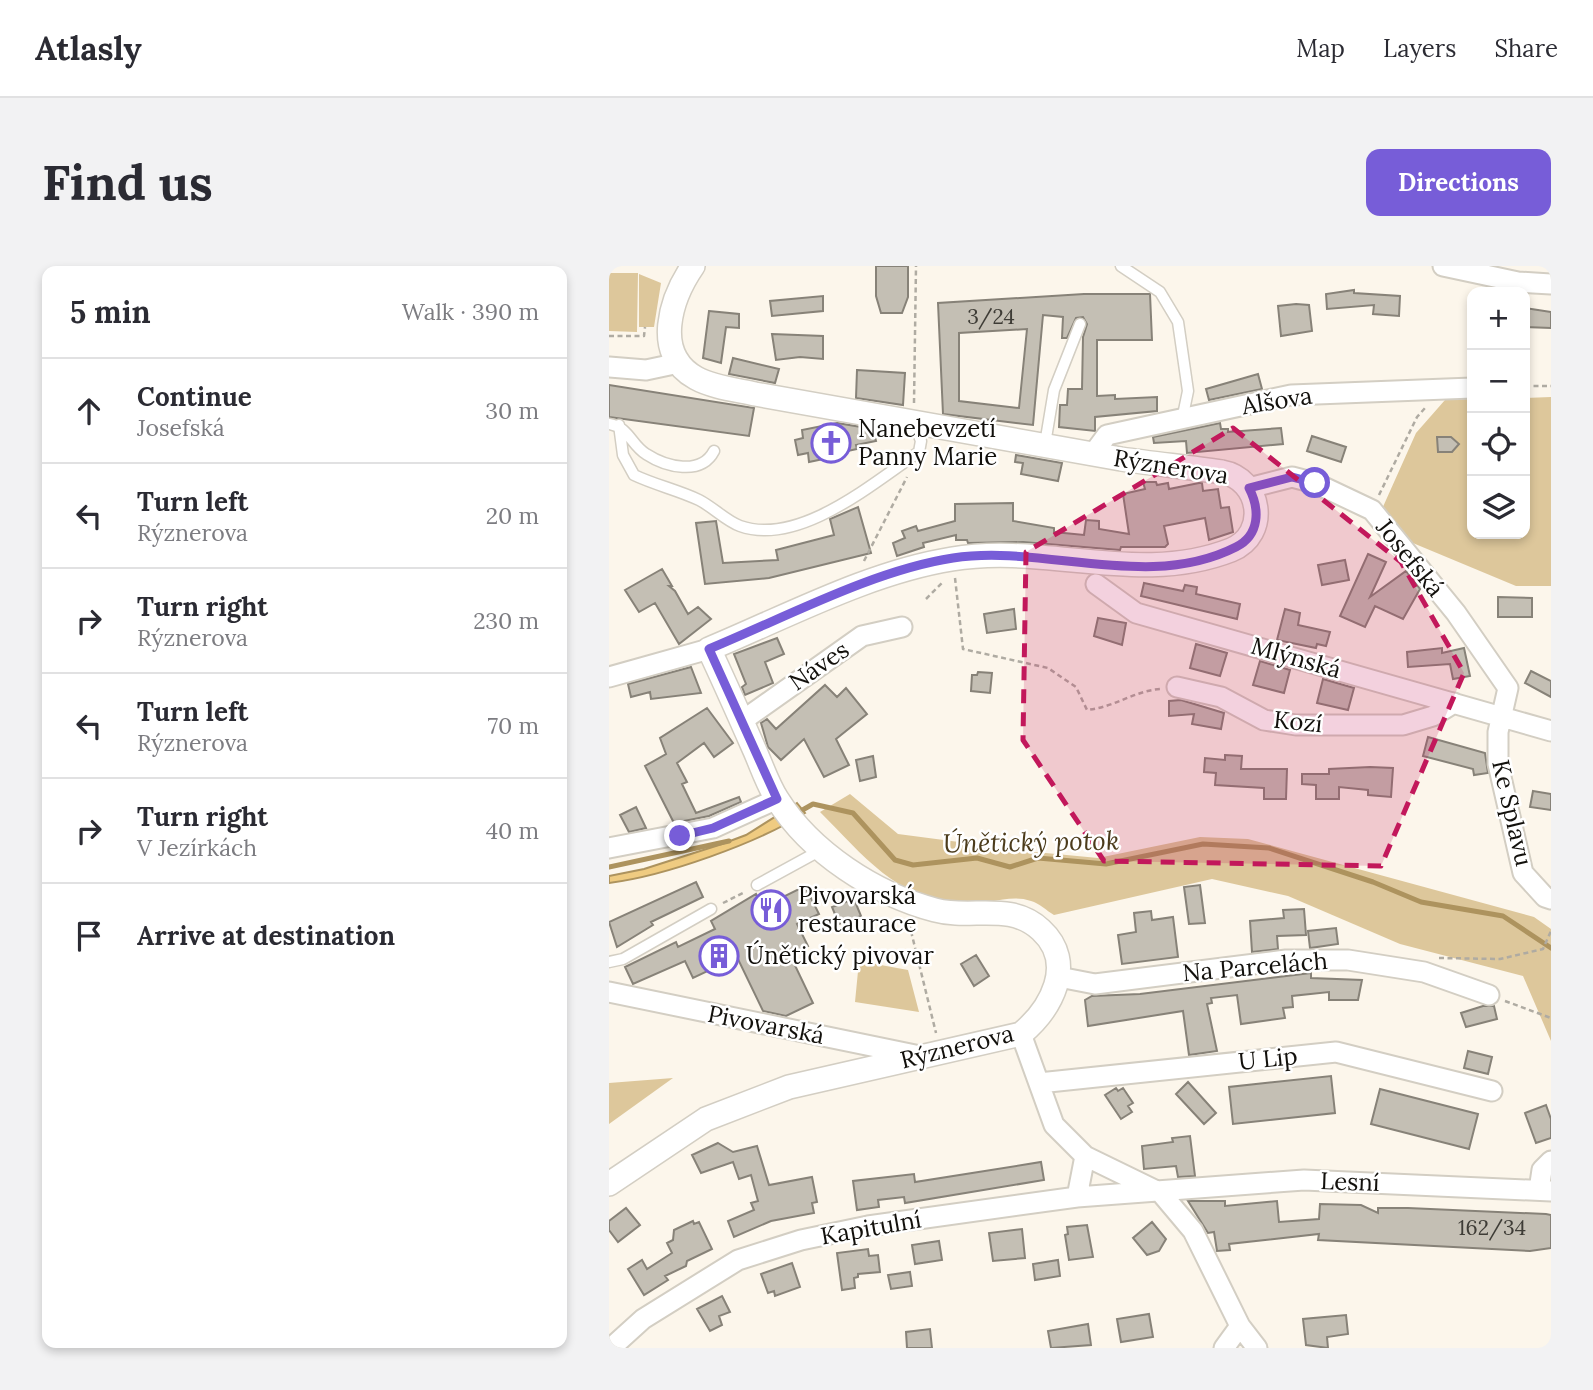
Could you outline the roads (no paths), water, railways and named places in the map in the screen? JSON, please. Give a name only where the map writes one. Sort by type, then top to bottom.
[{"type":"street","points":[[1443,266],[1518,282],[1551,284]]},
{"type":"street","points":[[609,367],[646,370],[679,363],[669,330],[676,293],[688,268]]},
{"type":"street","name":"Rýznerova","points":[[679,363],[697,379],[755,394],[913,423],[1233,475],[1249,488],[1256,511],[1252,533],[1239,546],[1207,557],[1151,567],[1003,555],[952,558],[889,575],[709,649]]},
{"type":"street","name":"Alšova","points":[[1093,453],[1107,435],[1291,395],[1467,387]]},
{"type":"street","name":"Josefská","points":[[1249,488],[1292,477],[1315,483],[1372,510],[1456,613],[1508,688],[1503,717]]},
{"type":"street","name":"Mlýnská","points":[[1096,584],[1136,613],[1551,731]]},
{"type":"street","name":"Náves","points":[[742,721],[862,636],[902,627]]},
{"type":"street","points":[[609,677],[709,649],[777,799],[798,825],[823,849],[873,887],[907,902],[938,911],[1012,914],[1028,920],[1054,947],[1059,977]]},
{"type":"street","name":"Kozí","points":[[1177,687],[1221,697],[1263,720],[1296,725],[1403,725],[1433,716],[1454,704]]},
{"type":"street","name":"Ke Splavu","points":[[1503,717],[1498,732],[1498,764],[1523,873],[1545,897],[1551,899]]},
{"type":"street","points":[[609,848],[713,828],[777,799]]},
{"type":"street","name":"Na Parcelách","points":[[1059,977],[1095,984],[1286,960],[1348,960],[1424,972],[1489,995]]},
{"type":"street","name":"Rýznerova","points":[[609,1184],[706,1119],[789,1087],[1021,1034],[1038,1020],[1059,977]]},
{"type":"street","name":"Pivovarská","points":[[609,992],[932,1054]]},
{"type":"street","points":[[1021,1034],[1054,1125],[1085,1156],[1161,1193],[1193,1231],[1240,1326],[1257,1348]]},
{"type":"street","name":"U Lip","points":[[1039,1083],[1336,1052],[1492,1091]]},
{"type":"street","points":[[1077,1197],[1085,1156]]},
{"type":"street","name":"Lesní","points":[[1161,1193],[1304,1180],[1545,1190],[1542,1170],[1551,1161]]},
{"type":"street","name":"Kapitulní","points":[[611,1348],[643,1319],[738,1260],[801,1240],[868,1226],[1077,1197],[1161,1193]]},
{"type":"street","points":[[1224,1348],[1240,1326]]},
{"type":"lane","points":[[1121,266],[1160,292],[1178,322],[1188,391],[1182,420]]},
{"type":"lane","points":[[1045,444],[1054,390],[1080,324]]},
{"type":"lane","points":[[614,424],[623,455],[633,475],[698,500],[738,526],[759,530],[786,529],[816,518],[919,452],[922,442],[913,423]]},
{"type":"lane","points":[[614,424],[634,438],[642,453],[660,461],[683,467],[698,466],[709,460],[714,451]]},
{"type":"lane","points":[[757,886],[823,849]]},
{"type":"lane","points":[[609,961],[623,959],[711,909]]},
{"type":"waterway","name":"Únětický potok","points":[[799,812],[813,804],[853,813],[895,860],[913,865],[977,858],[1010,867],[1038,858],[1106,864],[1203,844],[1269,848],[1373,882],[1421,902],[1503,916],[1551,948]]},
{"type":"waterway","name":"Únětický potok","points":[[609,867],[729,841]]},
{"type":"place","name":"Nanebevzetí Panny Marie","points":[[831,443]]},
{"type":"place","name":"Pivovarská restaurace","points":[[771,910]]},
{"type":"place","name":"Únětický pivovar","points":[[719,956]]}]
